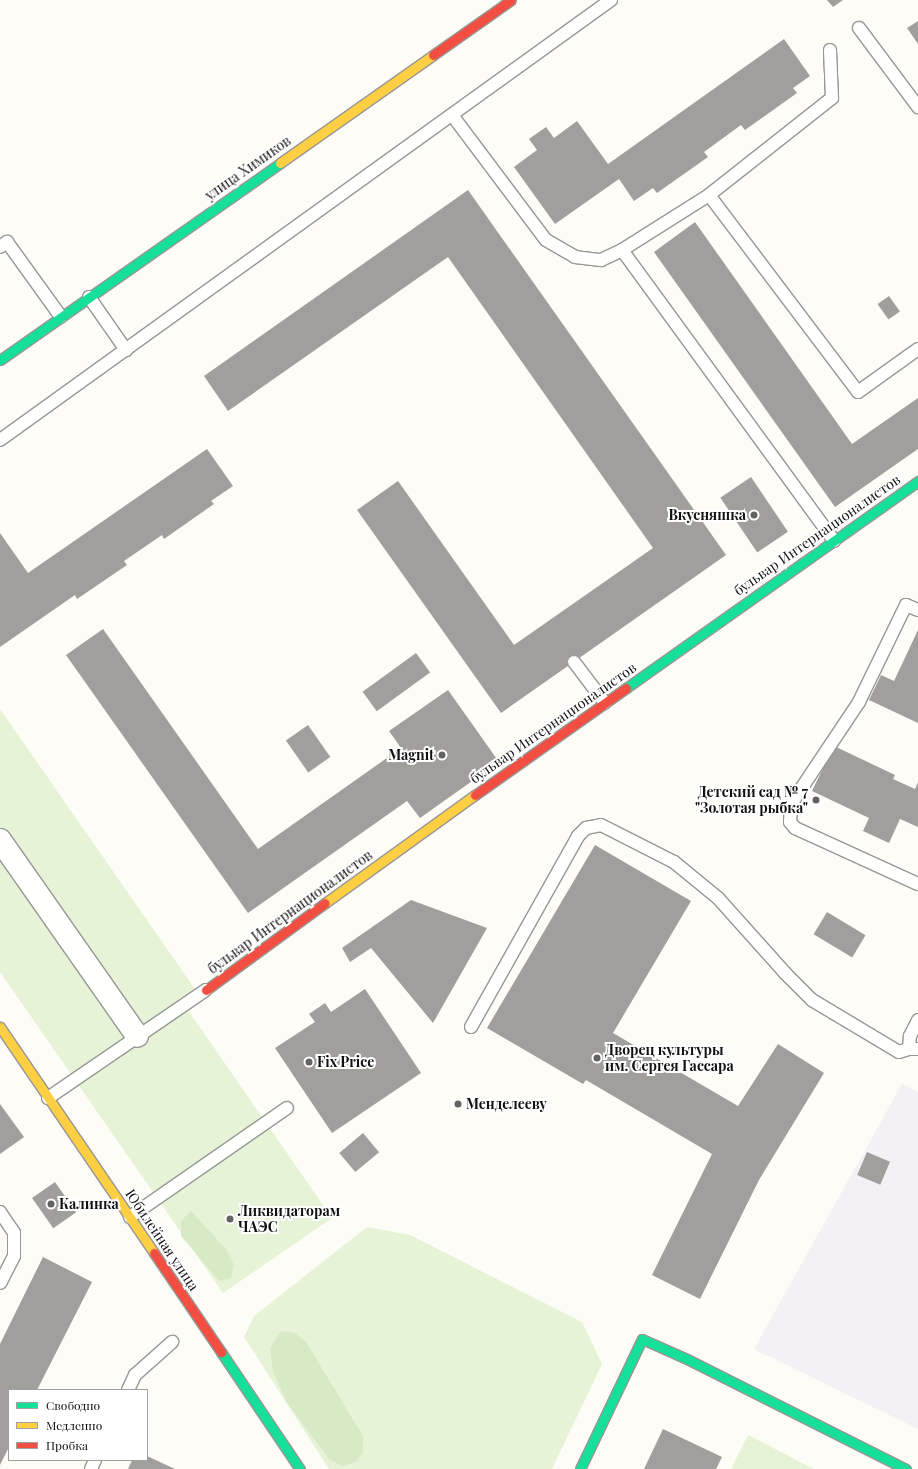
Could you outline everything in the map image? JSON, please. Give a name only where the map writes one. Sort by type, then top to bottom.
[{"type":"street","name":"улица Химиков","points":[[0,360],[511,0]]},
{"type":"street","name":"бульвар Интернационалистов","points":[[206,990],[251,956],[918,481]]},
{"type":"street","points":[[0,840],[137,1036]]},
{"type":"street","name":"Юбилейная улица","points":[[0,1027],[300,1469]]},
{"type":"street","points":[[580,1469],[642,1339],[687,1359],[906,1469]]},
{"type":"lane","points":[[0,440],[611,0]]},
{"type":"lane","points":[[859,28],[918,107]]},
{"type":"lane","points":[[452,115],[546,240],[575,257],[602,260],[622,250],[709,195],[832,98],[830,50]]},
{"type":"lane","points":[[709,195],[858,392],[918,348]]},
{"type":"lane","points":[[0,247],[7,242],[61,317]]},
{"type":"lane","points":[[622,250],[834,541]]},
{"type":"lane","points":[[89,297],[126,350]]},
{"type":"lane","points":[[918,610],[906,605],[859,702],[795,798],[791,807],[790,822],[795,828],[918,884]]},
{"type":"lane","points":[[574,662],[605,703]]},
{"type":"lane","points":[[471,1027],[578,836],[586,828],[601,824],[674,862],[718,898],[785,973],[812,1000],[899,1052],[913,1049],[910,1036],[918,1020]]},
{"type":"lane","points":[[48,1098],[206,990]]},
{"type":"lane","points":[[130,1217],[287,1108]]},
{"type":"lane","points":[[0,1212],[14,1233],[14,1256],[0,1283]]},
{"type":"lane","points":[[128,1389],[135,1375],[172,1342]]},
{"type":"shaded area","points":[[902,1084],[918,1092],[918,1429],[754,1349]]},
{"type":"green space","points":[[0,709],[195,989],[181,1000],[332,1218],[223,1293],[0,972]]},
{"type":"green space","points":[[191,1211],[226,1249],[234,1265],[231,1278],[219,1281],[181,1236],[181,1221]]},
{"type":"green space","points":[[367,1227],[410,1235],[582,1322],[602,1364],[552,1469],[329,1469],[244,1337],[254,1316]]},
{"type":"green space","points":[[281,1331],[295,1333],[306,1342],[363,1436],[363,1451],[356,1462],[342,1466],[329,1459],[287,1403],[273,1371],[270,1348]]},
{"type":"green space","points":[[748,1435],[814,1469],[731,1469]]},
{"type":"building","points":[[827,0],[843,0],[833,7]]},
{"type":"building","points":[[918,21],[918,44],[907,28]]},
{"type":"building","points":[[784,39],[810,76],[793,88],[797,93],[745,130],[741,125],[704,152],[708,157],[657,193],[653,188],[634,201],[619,179],[555,224],[514,167],[537,150],[529,139],[546,127],[554,138],[577,121],[608,164]]},
{"type":"building","points":[[468,190],[726,555],[501,713],[357,510],[398,481],[514,645],[653,548],[448,257],[228,411],[204,376]]},
{"type":"building","points":[[695,222],[852,444],[918,398],[918,449],[835,507],[654,252]]},
{"type":"building","points":[[889,296],[900,312],[888,320],[878,304]]},
{"type":"building","points":[[207,449],[233,486],[211,501],[214,504],[164,539],[162,535],[124,561],[127,565],[77,599],[75,595],[0,647],[0,533],[28,573]]},
{"type":"building","name":"Вкусняшка","points":[[751,477],[788,532],[757,552],[720,498]]},
{"type":"building","points":[[103,629],[258,849],[401,748],[389,731],[448,690],[499,762],[420,818],[407,801],[248,913],[66,655]]},
{"type":"building","points":[[918,630],[918,723],[869,700],[881,675],[894,681]]},
{"type":"building","points":[[416,653],[430,672],[377,711],[363,692]]},
{"type":"building","points":[[308,725],[330,757],[308,772],[286,740]]},
{"type":"building","points":[[834,746],[895,775],[893,779],[915,789],[918,782],[918,827],[900,819],[889,843],[863,831],[869,818],[812,791]]},
{"type":"building","name":"Дворец культуры им. Сергея Гассара","points":[[595,845],[691,901],[613,1033],[738,1106],[778,1044],[824,1073],[759,1180],[700,1299],[652,1275],[712,1154],[586,1080],[583,1084],[487,1028]]},
{"type":"building","points":[[411,900],[487,928],[433,1023],[371,948],[350,962],[342,948]]},
{"type":"building","points":[[827,912],[866,935],[852,957],[814,934]]},
{"type":"building","points":[[365,989],[421,1073],[332,1133],[275,1048],[315,1022],[309,1014],[325,1003],[331,1012]]},
{"type":"building","points":[[0,1104],[24,1137],[0,1154]]},
{"type":"building","points":[[363,1133],[379,1152],[355,1172],[339,1153]]},
{"type":"building","points":[[867,1152],[890,1162],[880,1185],[857,1175]]},
{"type":"building","points":[[55,1182],[76,1212],[53,1228],[32,1198]]},
{"type":"building","points":[[43,1257],[92,1282],[38,1389],[8,1389],[8,1449],[0,1465],[0,1344]]},
{"type":"building","points":[[663,1429],[722,1457],[716,1469],[644,1469]]},
{"type":"building","points":[[148,1456],[175,1469],[128,1469],[132,1461],[148,1461]]},
{"type":"traffic: fast","points":[[0,360],[280,163]]},
{"type":"traffic: fast","points":[[626,688],[918,481]]},
{"type":"traffic: fast","points":[[580,1469],[642,1339],[687,1359],[906,1469]]},
{"type":"traffic: fast","points":[[221,1352],[300,1469]]},
{"type":"traffic: slow","points":[[280,163],[433,55]]},
{"type":"traffic: slow","points":[[325,903],[475,795]]},
{"type":"traffic: slow","points":[[0,1027],[154,1253]]},
{"type":"traffic: jam","points":[[433,55],[511,0]]},
{"type":"traffic: jam","points":[[475,795],[626,688]]},
{"type":"traffic: jam","points":[[206,990],[325,903]]},
{"type":"traffic: jam","points":[[154,1253],[221,1352]]},
{"type":"place","name":"Вкусняшка","points":[[754,515]]},
{"type":"place","name":"Magnit","points":[[442,755]]},
{"type":"place","name":"Детский сад № 7 \"Золотая рыбка\"","points":[[816,800]]},
{"type":"place","name":"Дворец культуры им. Сергея Гассара","points":[[597,1058]]},
{"type":"place","name":"Fix Price","points":[[309,1062]]},
{"type":"place","name":"Менделееву","points":[[458,1104]]},
{"type":"place","name":"Калинка","points":[[51,1204]]},
{"type":"place","name":"Ликвидаторам ЧАЭС","points":[[230,1219]]}]
